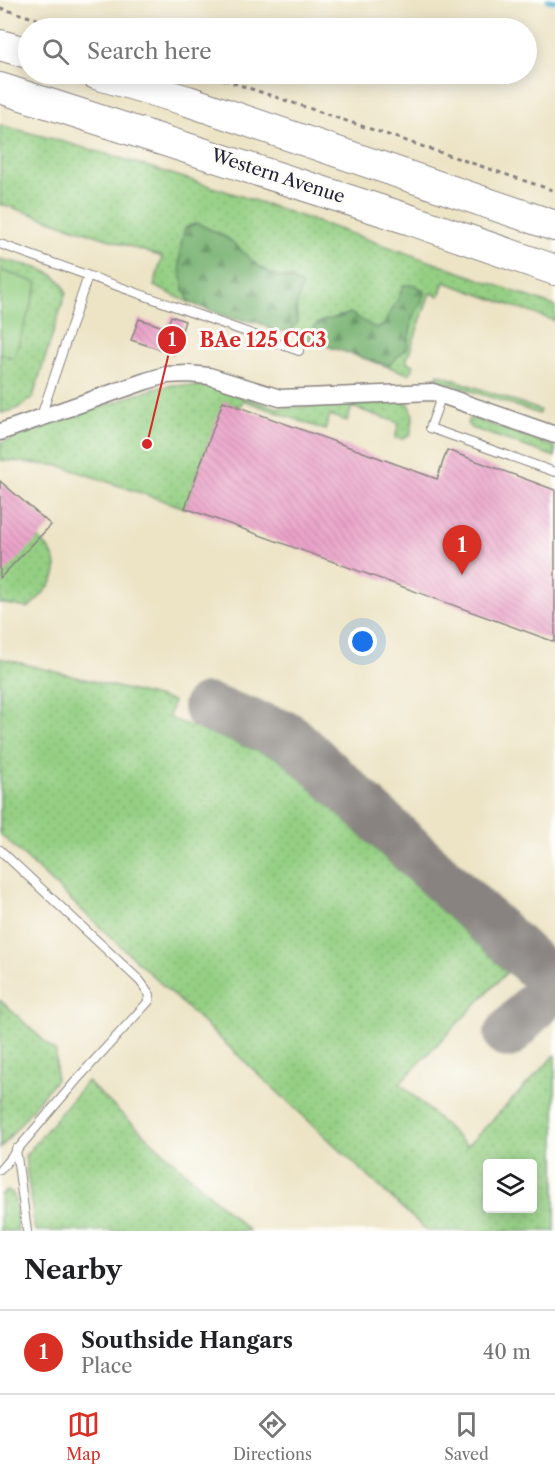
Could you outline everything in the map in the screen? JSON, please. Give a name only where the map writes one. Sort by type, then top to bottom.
[{"type":"highway","points":[[0,45],[18,50]]},
{"type":"highway","points":[[129,84],[199,105],[555,226]]},
{"type":"highway","name":"Western Avenue","points":[[0,87],[400,216],[555,270]]},
{"type":"street","points":[[0,432],[146,381],[166,375],[188,374],[209,376],[280,398],[432,392],[555,435]]},
{"type":"lane","points":[[0,244],[299,351]]},
{"type":"lane","points":[[40,419],[88,276]]},
{"type":"lane","points":[[442,395],[430,428],[555,472]]},
{"type":"lane","points":[[0,850],[141,981],[150,995],[149,1001],[16,1149],[0,1170]]},
{"type":"lane","points":[[16,1149],[27,1231]]},
{"type":"path","points":[[0,8],[34,18]]},
{"type":"path","points":[[237,84],[555,191]]},
{"type":"green space","points":[[0,125],[141,164],[418,257],[555,306],[555,321],[444,282],[439,296],[430,293],[406,362],[414,365],[409,374],[289,332],[298,322],[292,278],[279,277],[270,273],[250,261],[230,240],[197,223],[185,228],[184,290],[190,303],[154,286],[162,257],[1,204],[0,206]]},
{"type":"green space","points":[[197,223],[227,238],[264,270],[302,285],[295,312],[298,322],[289,332],[272,330],[257,322],[233,319],[190,303],[181,275],[180,257],[185,228]]},
{"type":"green space","points":[[0,259],[48,272],[56,277],[66,292],[33,397],[18,408],[0,413]]},
{"type":"green space","points":[[0,270],[38,283],[14,358],[0,354]]},
{"type":"green space","points":[[403,285],[415,285],[425,291],[420,306],[413,316],[407,348],[388,366],[308,340],[315,326],[320,322],[350,313],[377,328],[384,325],[400,296]]},
{"type":"green space","points":[[438,374],[540,410],[539,414],[437,379]]},
{"type":"green space","points":[[175,385],[210,387],[278,408],[403,402],[408,403],[412,411],[412,426],[410,435],[403,439],[395,438],[399,423],[352,407],[347,421],[330,415],[325,430],[243,400],[240,407],[224,402],[185,508],[61,466],[0,460],[0,443],[135,395]]},
{"type":"green space","points":[[472,418],[555,447],[555,457],[472,428],[467,424]]},
{"type":"green space","points":[[38,538],[54,557],[55,575],[51,583],[28,608],[0,603],[0,568]]},
{"type":"green space","points":[[0,658],[173,701],[169,718],[279,759],[507,972],[400,1083],[467,1146],[555,1055],[555,1231],[427,1231],[0,834]]},
{"type":"green space","points":[[0,1000],[56,1052],[56,1079],[0,1149]]},
{"type":"green space","points":[[87,1081],[249,1231],[35,1231],[25,1156]]},
{"type":"green space","points":[[7,1191],[13,1193],[15,1199],[18,1231],[0,1231],[0,1195]]},
{"type":"building","points":[[171,316],[185,321],[174,354],[131,340],[139,319],[167,328]]},
{"type":"building","points":[[223,401],[437,479],[447,450],[555,490],[555,642],[185,508]]},
{"type":"building","points":[[0,481],[51,525],[0,578]]},
{"type":"waterway","points":[[548,0],[555,1]]},
{"type":"taxiway","points":[[207,707],[289,736],[555,984]]},
{"type":"taxiway","points":[[508,1034],[555,984]]},
{"type":"place","name":"BAe 125 CC3","points":[[147,444]]},
{"type":"place","name":"Southside Hangars","points":[[462,575]]}]
